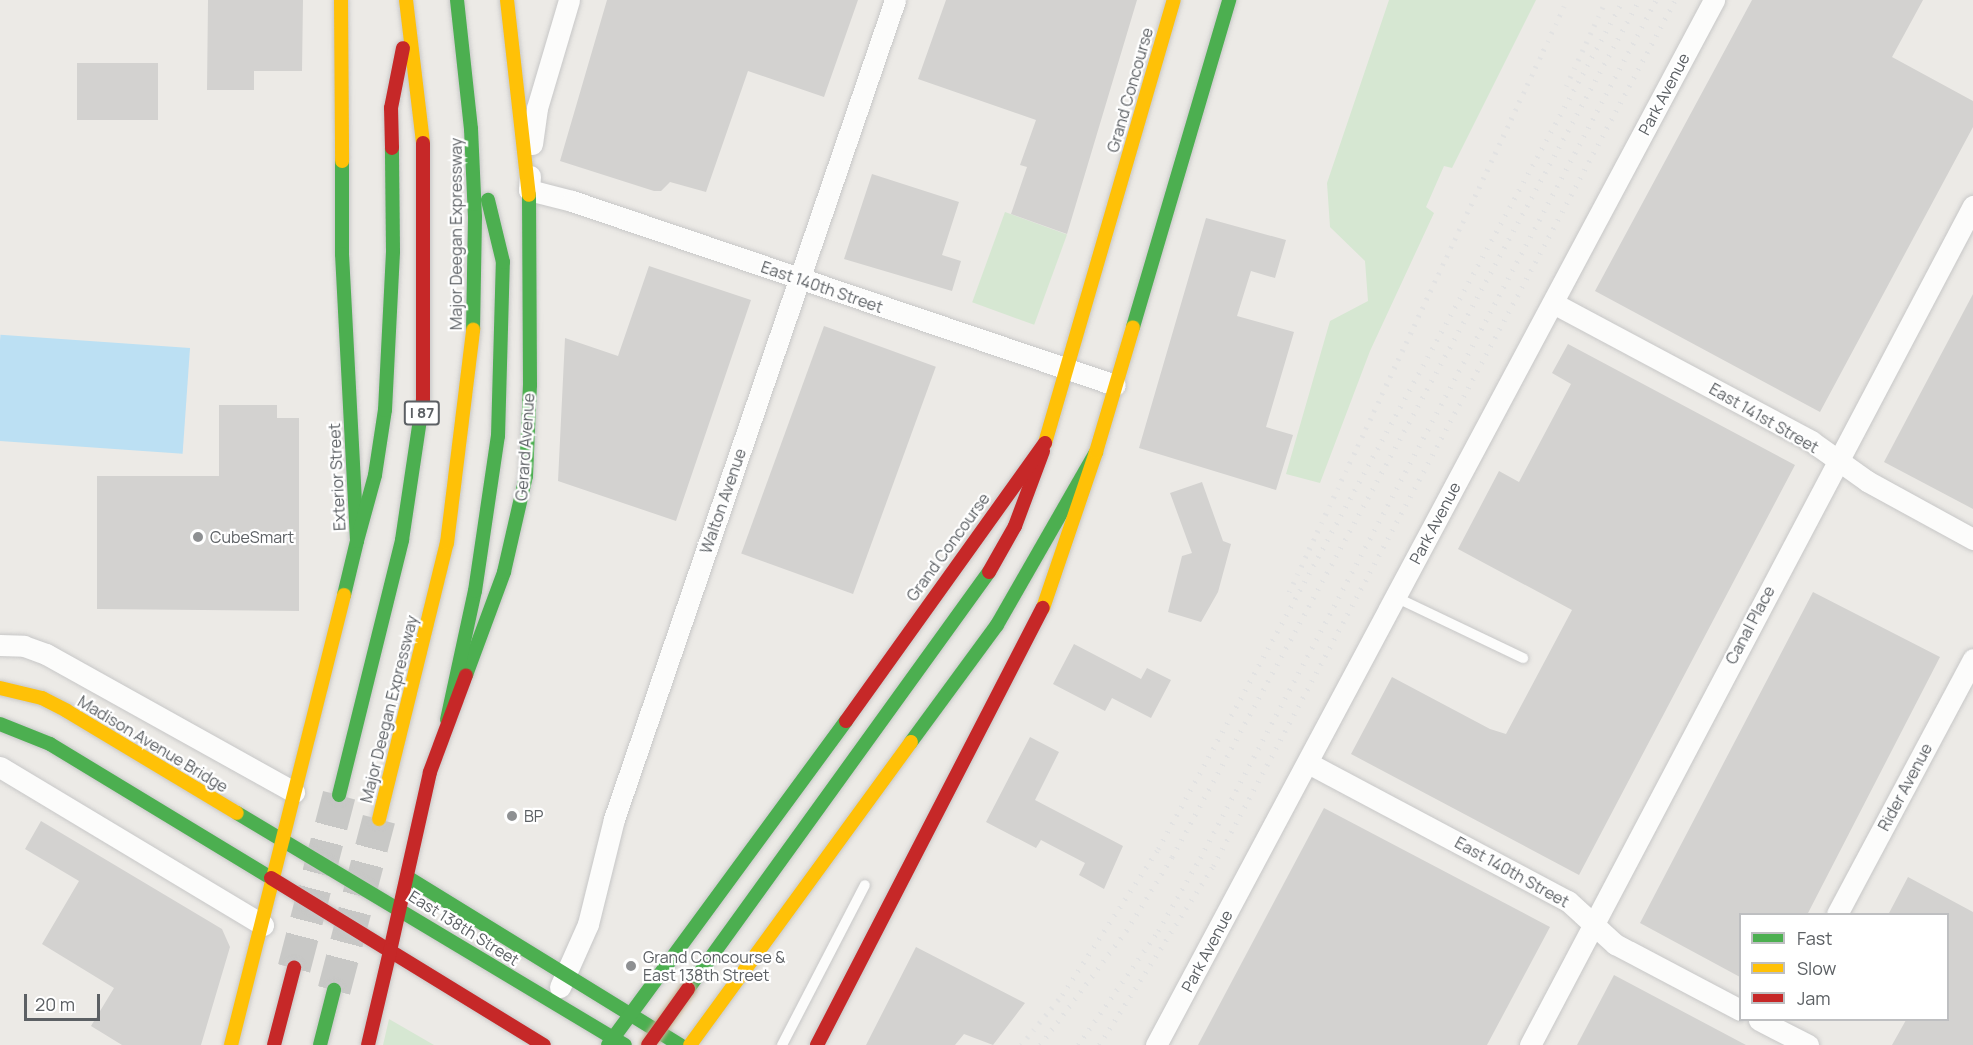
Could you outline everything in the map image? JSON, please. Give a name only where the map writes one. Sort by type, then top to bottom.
[{"type":"main road","name":"Exterior Street","points":[[231,1045],[263,926],[357,541],[342,254],[341,0]]},
{"type":"main road","name":"Major Deegan Expressway","points":[[339,795],[402,540],[425,385],[425,164],[406,0]]},
{"type":"main road","name":"Major Deegan Expressway","points":[[379,819],[444,554],[460,463],[475,310],[471,129],[457,0]]},
{"type":"main road","points":[[507,0],[530,190]]},
{"type":"main road","name":"Grand Concourse","points":[[610,1041],[1043,451],[1174,0]]},
{"type":"main road","points":[[817,1045],[1017,663],[1052,583],[1096,452],[1229,0]]},
{"type":"main road","points":[[357,541],[375,476],[384,411],[393,251],[391,108],[409,23]]},
{"type":"main road","points":[[447,720],[484,537],[501,386],[502,262],[471,129]]},
{"type":"main road","name":"Gerard Avenue","points":[[368,1045],[430,772],[447,720],[499,589],[514,542],[524,487],[530,385],[530,190]]},
{"type":"main road","points":[[648,1045],[976,594],[1015,526],[1043,451]]},
{"type":"main road","points":[[690,1045],[997,624],[1096,452]]},
{"type":"main road","name":"Madison Avenue Bridge","points":[[0,688],[42,698],[67,711],[284,841]]},
{"type":"main road","points":[[0,724],[50,744],[544,1045]]},
{"type":"main road","name":"East 138th Street","points":[[284,841],[551,1000],[610,1041],[625,1045]]},
{"type":"main road","points":[[407,877],[630,1012],[680,1045]]},
{"type":"main road","points":[[274,1045],[294,968]]},
{"type":"main road","points":[[320,1045],[333,990]]},
{"type":"street","name":"Gerard Avenue","points":[[530,190],[537,108],[569,0]]},
{"type":"street","name":"Walton Avenue","points":[[551,1000],[568,974],[588,924],[614,819],[895,0]]},
{"type":"street","name":"Park Avenue","points":[[1156,1045],[1714,0]]},
{"type":"street","name":"East 140th Street","points":[[530,190],[572,201],[1115,385]]},
{"type":"street","name":"Canal Place","points":[[1530,1045],[1973,206]]},
{"type":"street","name":"East 141st Street","points":[[1552,303],[1811,441],[1837,462],[1973,539]]},
{"type":"street","points":[[0,645],[24,646],[46,654],[294,792]]},
{"type":"street","name":"Rider Avenue","points":[[1838,913],[1973,659]]},
{"type":"street","name":"East 140th Street","points":[[1308,763],[1568,901],[1615,945],[1739,1009]]},
{"type":"street","points":[[0,767],[263,926]]},
{"type":"street","points":[[1771,1028],[1808,1045]]},
{"type":"lane","points":[[1395,597],[1523,658]]},
{"type":"lane","points":[[782,1045],[865,885]]},
{"type":"green space","points":[[1389,0],[1536,0],[1452,168],[1444,166],[1426,207],[1434,213],[1370,351],[1320,483],[1286,474],[1330,321],[1368,301],[1365,261],[1330,227],[1327,183]]},
{"type":"green space","points":[[1005,212],[1067,235],[1034,325],[972,302]]},
{"type":"green space","points":[[389,1019],[434,1045],[383,1045]]},
{"type":"water","points":[[0,335],[190,348],[183,454],[0,441]]},
{"type":"building","points":[[208,0],[303,0],[302,71],[254,71],[254,90],[207,90]]},
{"type":"building","points":[[607,0],[858,0],[824,97],[748,71],[706,192],[670,182],[661,191],[654,191],[560,161]]},
{"type":"building","points":[[946,0],[1137,0],[1067,234],[1011,214],[1027,167],[1020,165],[1036,120],[918,79]]},
{"type":"building","points":[[1752,0],[1923,0],[1892,57],[1973,101],[1973,127],[1820,412],[1595,291]]},
{"type":"building","points":[[77,63],[158,63],[158,120],[77,120]]},
{"type":"building","points":[[872,174],[959,202],[942,255],[961,261],[952,291],[844,259]]},
{"type":"building","points":[[1206,218],[1286,240],[1275,278],[1251,271],[1237,316],[1294,332],[1266,427],[1293,435],[1276,490],[1139,448]]},
{"type":"building","points":[[649,266],[751,300],[676,521],[558,481],[565,338],[618,356]]},
{"type":"building","points":[[1973,294],[1973,509],[1884,462]]},
{"type":"building","points":[[824,326],[936,367],[853,594],[741,553]]},
{"type":"building","points":[[1568,344],[1795,465],[1579,875],[1351,754],[1392,677],[1490,729],[1506,734],[1572,610],[1458,549],[1499,471],[1519,482],[1571,384],[1552,373]]},
{"type":"building","name":"CubeSmart","points":[[219,405],[277,405],[277,418],[299,418],[299,611],[97,609],[97,476],[219,476]]},
{"type":"building","points":[[1202,482],[1223,541],[1231,544],[1218,592],[1201,622],[1168,612],[1182,556],[1192,553],[1170,493]]},
{"type":"building","points":[[1813,592],[1940,657],[1808,913],[1739,913],[1739,976],[1640,923]]},
{"type":"building","points":[[1074,644],[1141,679],[1147,668],[1171,680],[1151,718],[1112,698],[1105,711],[1053,684]]},
{"type":"building","points":[[1030,737],[1059,752],[1035,800],[1123,846],[1104,889],[1079,875],[1085,863],[1041,840],[1036,848],[986,822]]},
{"type":"building","points":[[1324,808],[1550,927],[1487,1045],[1198,1045]]},
{"type":"building","points":[[41,821],[222,929],[230,947],[201,1045],[122,1045],[91,1026],[114,988],[42,944],[79,881],[25,849]]},
{"type":"building","points":[[1908,877],[1973,912],[1973,1045],[1892,1045],[1905,1021],[1949,1021],[1949,913],[1889,913]]},
{"type":"building","points":[[916,947],[1025,1003],[993,1045],[964,1034],[955,1045],[866,1045]]},
{"type":"building","points":[[1614,975],[1746,1045],[1577,1045]]},
{"type":"tunnel","points":[[294,968],[339,795]]},
{"type":"tunnel","points":[[334,990],[379,819]]},
{"type":"railway","points":[[1289,592],[1567,0]]},
{"type":"railway","points":[[1566,86],[1606,0]]},
{"type":"railway","points":[[1021,1045],[1062,995],[1158,849],[1623,0]]},
{"type":"railway","points":[[1040,1045],[1126,931],[1172,857],[1639,0]]},
{"type":"railway","points":[[1078,1045],[1158,931],[1200,858],[1656,0]]},
{"type":"railway","points":[[1099,1045],[1213,866],[1675,0]]},
{"type":"traffic: fast","points":[[457,0],[471,129],[475,217],[473,330]]},
{"type":"traffic: fast","points":[[1133,327],[1229,0]]},
{"type":"traffic: fast","points":[[357,541],[375,475],[385,410],[393,251],[392,148]]},
{"type":"traffic: fast","points":[[342,161],[342,254],[357,541],[344,595]]},
{"type":"traffic: fast","points":[[466,675],[504,572],[526,476],[530,385],[529,195]]},
{"type":"traffic: fast","points":[[447,720],[475,591],[498,436],[503,262],[488,200]]},
{"type":"traffic: fast","points":[[339,795],[402,540],[423,400]]},
{"type":"traffic: fast","points":[[911,742],[997,625],[1096,452]]},
{"type":"traffic: fast","points":[[688,989],[989,572]]},
{"type":"traffic: fast","points":[[608,1045],[846,721]]},
{"type":"traffic: fast","points":[[0,724],[50,744],[271,878]]},
{"type":"traffic: fast","points":[[237,813],[625,1045]]},
{"type":"traffic: fast","points":[[407,877],[680,1045]]},
{"type":"traffic: fast","points":[[320,1045],[334,990]]},
{"type":"traffic: slow","points":[[341,0],[342,161]]},
{"type":"traffic: slow","points":[[406,0],[423,143]]},
{"type":"traffic: slow","points":[[507,0],[529,195]]},
{"type":"traffic: slow","points":[[1045,443],[1174,0]]},
{"type":"traffic: slow","points":[[1043,608],[1096,452],[1133,327]]},
{"type":"traffic: slow","points":[[379,819],[447,543],[473,330]]},
{"type":"traffic: slow","points":[[231,1045],[344,595]]},
{"type":"traffic: slow","points":[[0,688],[42,698],[67,711],[237,813]]},
{"type":"traffic: slow","points":[[690,1045],[911,742]]},
{"type":"traffic: jam","points":[[392,148],[391,108],[403,48]]},
{"type":"traffic: jam","points":[[423,143],[423,400]]},
{"type":"traffic: jam","points":[[846,721],[1045,443]]},
{"type":"traffic: jam","points":[[989,572],[1015,526],[1043,451]]},
{"type":"traffic: jam","points":[[817,1045],[1043,608]]},
{"type":"traffic: jam","points":[[390,951],[430,772],[466,675]]},
{"type":"traffic: jam","points":[[271,878],[544,1045]]},
{"type":"traffic: jam","points":[[368,1045],[390,951]]},
{"type":"traffic: jam","points":[[274,1045],[294,968]]},
{"type":"traffic: jam","points":[[648,1045],[688,989]]},
{"type":"place","name":"CubeSmart","points":[[198,537]]},
{"type":"place","name":"BP","points":[[512,816]]},
{"type":"place","name":"Grand Concourse & East 138th Street","points":[[631,966]]}]
